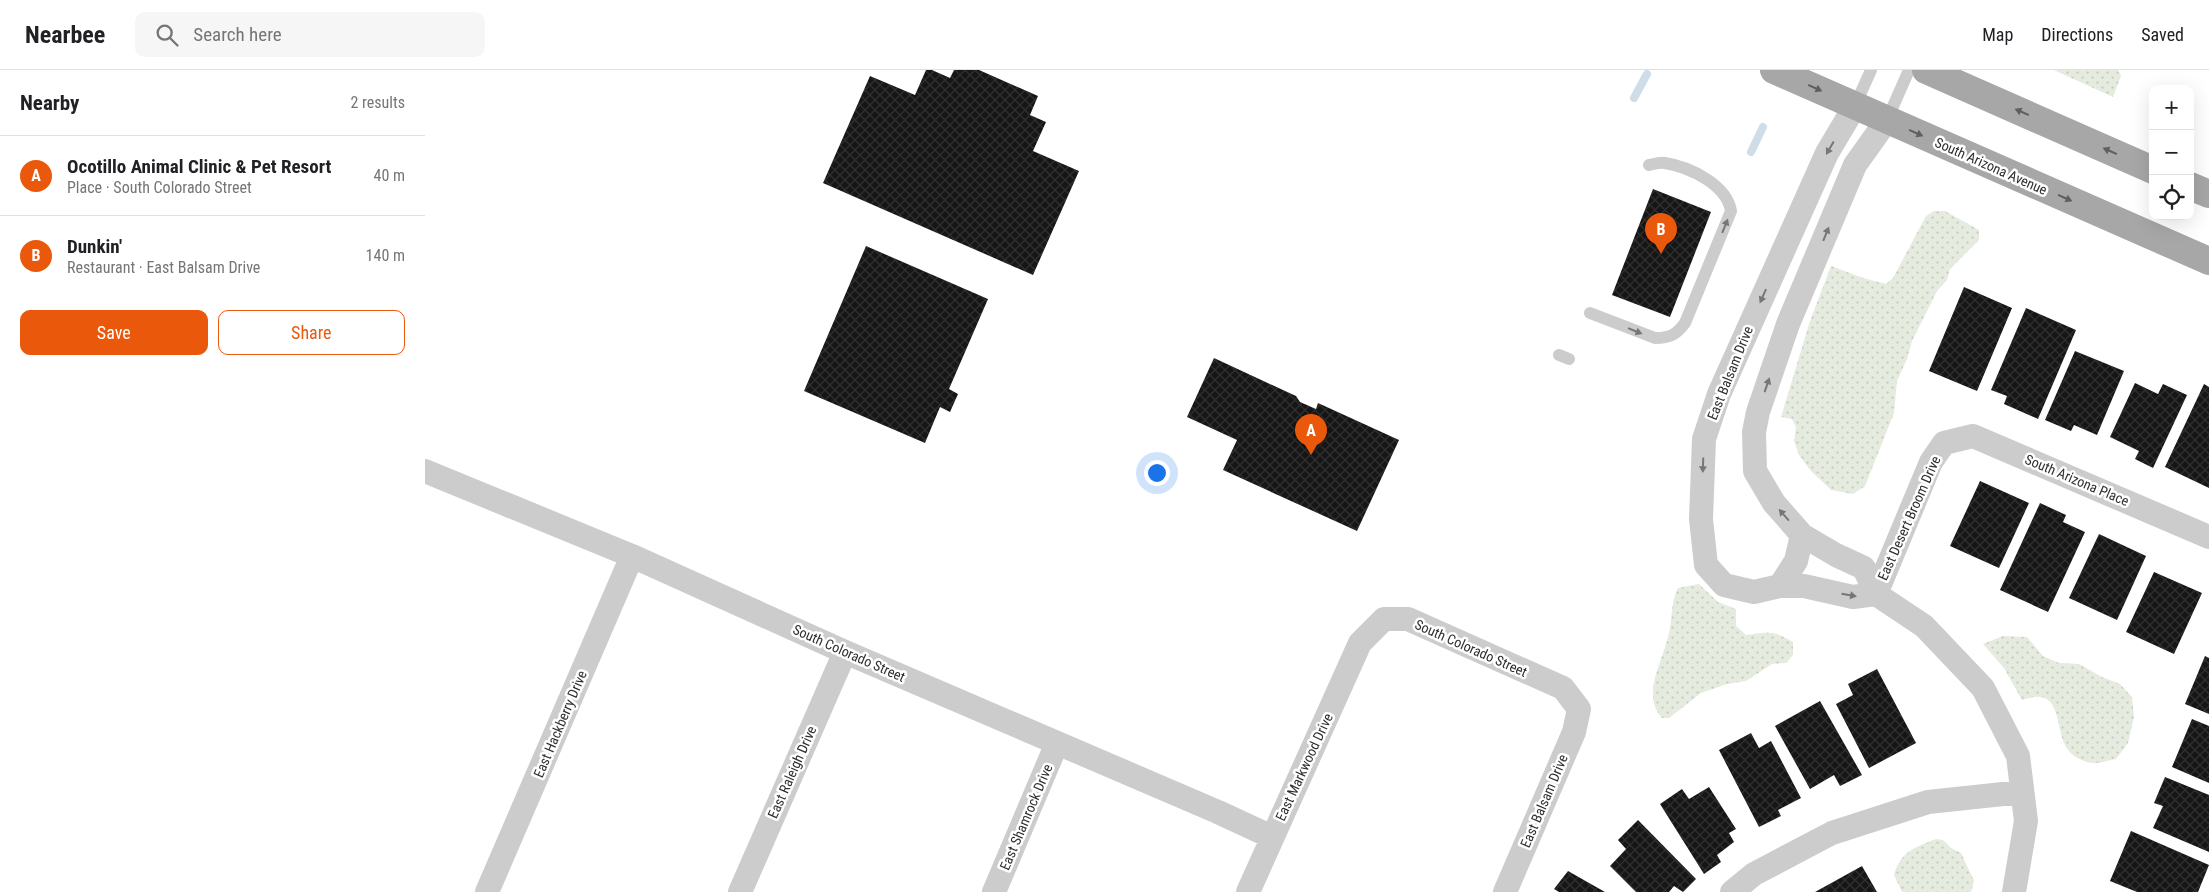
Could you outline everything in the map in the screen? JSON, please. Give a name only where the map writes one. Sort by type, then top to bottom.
[{"type":"main road","name":"South Arizona Avenue","points":[[1774,70],[2209,261]]},
{"type":"main road","points":[[1926,70],[2149,168]]},
{"type":"main road","points":[[2194,188],[2209,194]]},
{"type":"street","name":"East Balsam Drive","points":[[1855,106],[1827,153],[1719,394],[1705,439],[1701,519],[1706,565],[1724,585],[1754,592],[1780,586],[1804,586],[1823,588],[1853,597],[1876,594]]},
{"type":"street","points":[[1887,120],[1855,165],[1789,324],[1758,412],[1754,432],[1755,471],[1775,504],[1802,535],[1836,555],[1864,568],[1876,594],[1924,626],[1983,688],[2018,756],[2026,820],[2014,892]]},
{"type":"street","name":"South Arizona Place","points":[[1944,443],[1973,436],[2209,537]]},
{"type":"street","name":"East Desert Broom Drive","points":[[1876,594],[1931,462],[1944,443]]},
{"type":"street","name":"South Colorado Street","points":[[425,471],[633,556],[845,652],[1218,812],[1271,837]]},
{"type":"street","points":[[1780,586],[1796,561],[1802,535]]},
{"type":"street","name":"East Hackberry Drive","points":[[487,892],[633,556]]},
{"type":"street","name":"South Colorado Street","points":[[1360,643],[1384,619],[1407,619],[1563,688],[1579,709]]},
{"type":"street","name":"East Markwood Drive","points":[[1248,892],[1271,837],[1360,643]]},
{"type":"street","name":"East Raleigh Drive","points":[[740,892],[845,652]]},
{"type":"street","name":"East Balsam Drive","points":[[1505,892],[1574,732],[1579,709]]},
{"type":"street","name":"East Shamrock Drive","points":[[994,892],[1057,743]]},
{"type":"street","points":[[1732,892],[1754,874],[1832,833],[1928,802],[2022,792]]},
{"type":"lane","points":[[1855,106],[1871,70]]},
{"type":"lane","points":[[1887,120],[1909,70]]},
{"type":"lane","points":[[1590,313],[1655,338],[1666,338],[1676,335],[1685,323],[1731,212],[1729,201],[1722,190],[1709,181],[1663,162],[1649,165]]},
{"type":"shaded area","points":[[2054,70],[2118,70],[2121,76],[2113,97]]},
{"type":"shaded area","points":[[1934,211],[1945,211],[1979,230],[1979,240],[1950,269],[1947,280],[1937,291],[1912,341],[1907,359],[1897,381],[1894,413],[1865,486],[1853,494],[1831,490],[1810,470],[1799,455],[1794,441],[1796,427],[1792,419],[1781,417],[1810,321],[1831,266],[1886,284],[1893,278],[1926,216]]},
{"type":"shaded area","points":[[1699,584],[1718,602],[1736,609],[1736,626],[1746,635],[1766,633],[1780,635],[1793,642],[1793,655],[1786,663],[1772,664],[1746,681],[1727,684],[1701,693],[1669,718],[1662,718],[1656,709],[1653,689],[1670,631],[1675,594],[1678,588]]},
{"type":"shaded area","points":[[2003,636],[2027,637],[2043,656],[2059,663],[2079,664],[2102,677],[2120,684],[2132,697],[2134,717],[2128,743],[2116,759],[2095,763],[2077,758],[2070,753],[2062,738],[2055,710],[2051,703],[2044,698],[2035,697],[2022,700],[2004,668],[1983,644]]},
{"type":"shaded area","points":[[1936,839],[1943,840],[1951,848],[1961,853],[1974,881],[1971,892],[1902,892],[1894,875],[1900,861],[1909,851]]},
{"type":"building","points":[[926,70],[932,70],[950,78],[954,70],[979,70],[1038,96],[1030,115],[1046,122],[1033,151],[1079,171],[1033,275],[823,183],[870,76],[915,95]]},
{"type":"building","points":[[1653,189],[1711,212],[1670,317],[1612,295]]},
{"type":"building","points":[[866,246],[988,299],[949,389],[958,394],[950,412],[940,407],[925,443],[804,391]]},
{"type":"building","points":[[1964,287],[2012,308],[1977,391],[1929,371]]},
{"type":"building","points":[[2026,308],[2076,330],[2038,419],[2004,404],[2007,396],[1991,390]]},
{"type":"building","points":[[2075,351],[2124,371],[2097,435],[2074,425],[2071,431],[2045,420]]},
{"type":"building","points":[[1214,358],[1296,396],[1300,402],[1316,409],[1318,403],[1399,440],[1357,531],[1223,470],[1237,440],[1187,417]]},
{"type":"building","points":[[2135,383],[2158,394],[2163,384],[2187,395],[2153,468],[2135,459],[2139,451],[2110,437]]},
{"type":"building","points":[[2204,384],[2209,387],[2209,488],[2165,467]]},
{"type":"building","points":[[1980,481],[2029,503],[1999,568],[1950,546]]},
{"type":"building","points":[[2040,503],[2066,515],[2063,522],[2085,532],[2048,612],[2000,590]]},
{"type":"building","points":[[2099,534],[2146,556],[2117,620],[2069,598]]},
{"type":"building","points":[[2154,572],[2202,593],[2174,654],[2126,632]]},
{"type":"building","points":[[2205,656],[2209,658],[2209,714],[2185,704]]},
{"type":"building","points":[[1877,669],[1916,743],[1869,768],[1836,704],[1853,695],[1848,684]]},
{"type":"building","points":[[1820,701],[1862,775],[1840,786],[1834,775],[1810,789],[1775,726]]},
{"type":"building","points":[[2192,719],[2209,726],[2209,783],[2172,767]]},
{"type":"building","points":[[1751,733],[1759,748],[1771,741],[1801,798],[1778,810],[1781,816],[1759,827],[1719,750]]},
{"type":"building","points":[[2165,777],[2209,795],[2209,852],[2153,828],[2163,806],[2154,803]]},
{"type":"building","points":[[1709,787],[1736,829],[1729,833],[1734,842],[1717,855],[1721,862],[1704,874],[1660,804],[1682,789],[1689,799]]},
{"type":"building","points":[[1638,820],[1696,879],[1683,892],[1674,886],[1669,892],[1636,892],[1610,866],[1626,849],[1618,840]]},
{"type":"building","points":[[2131,831],[2209,865],[2198,892],[2137,892],[2110,881]]},
{"type":"building","points":[[1862,866],[1877,892],[1815,892]]},
{"type":"building","points":[[1568,871],[1605,892],[1559,892],[1554,889]]},
{"type":"waterway","points":[[1634,98],[1647,74]]},
{"type":"waterway","points":[[1751,152],[1763,127]]},
{"type":"place","name":"Dunkin'","points":[[1661,254]]},
{"type":"place","name":"Ocotillo Animal Clinic & Pet Resort","points":[[1311,455]]}]
